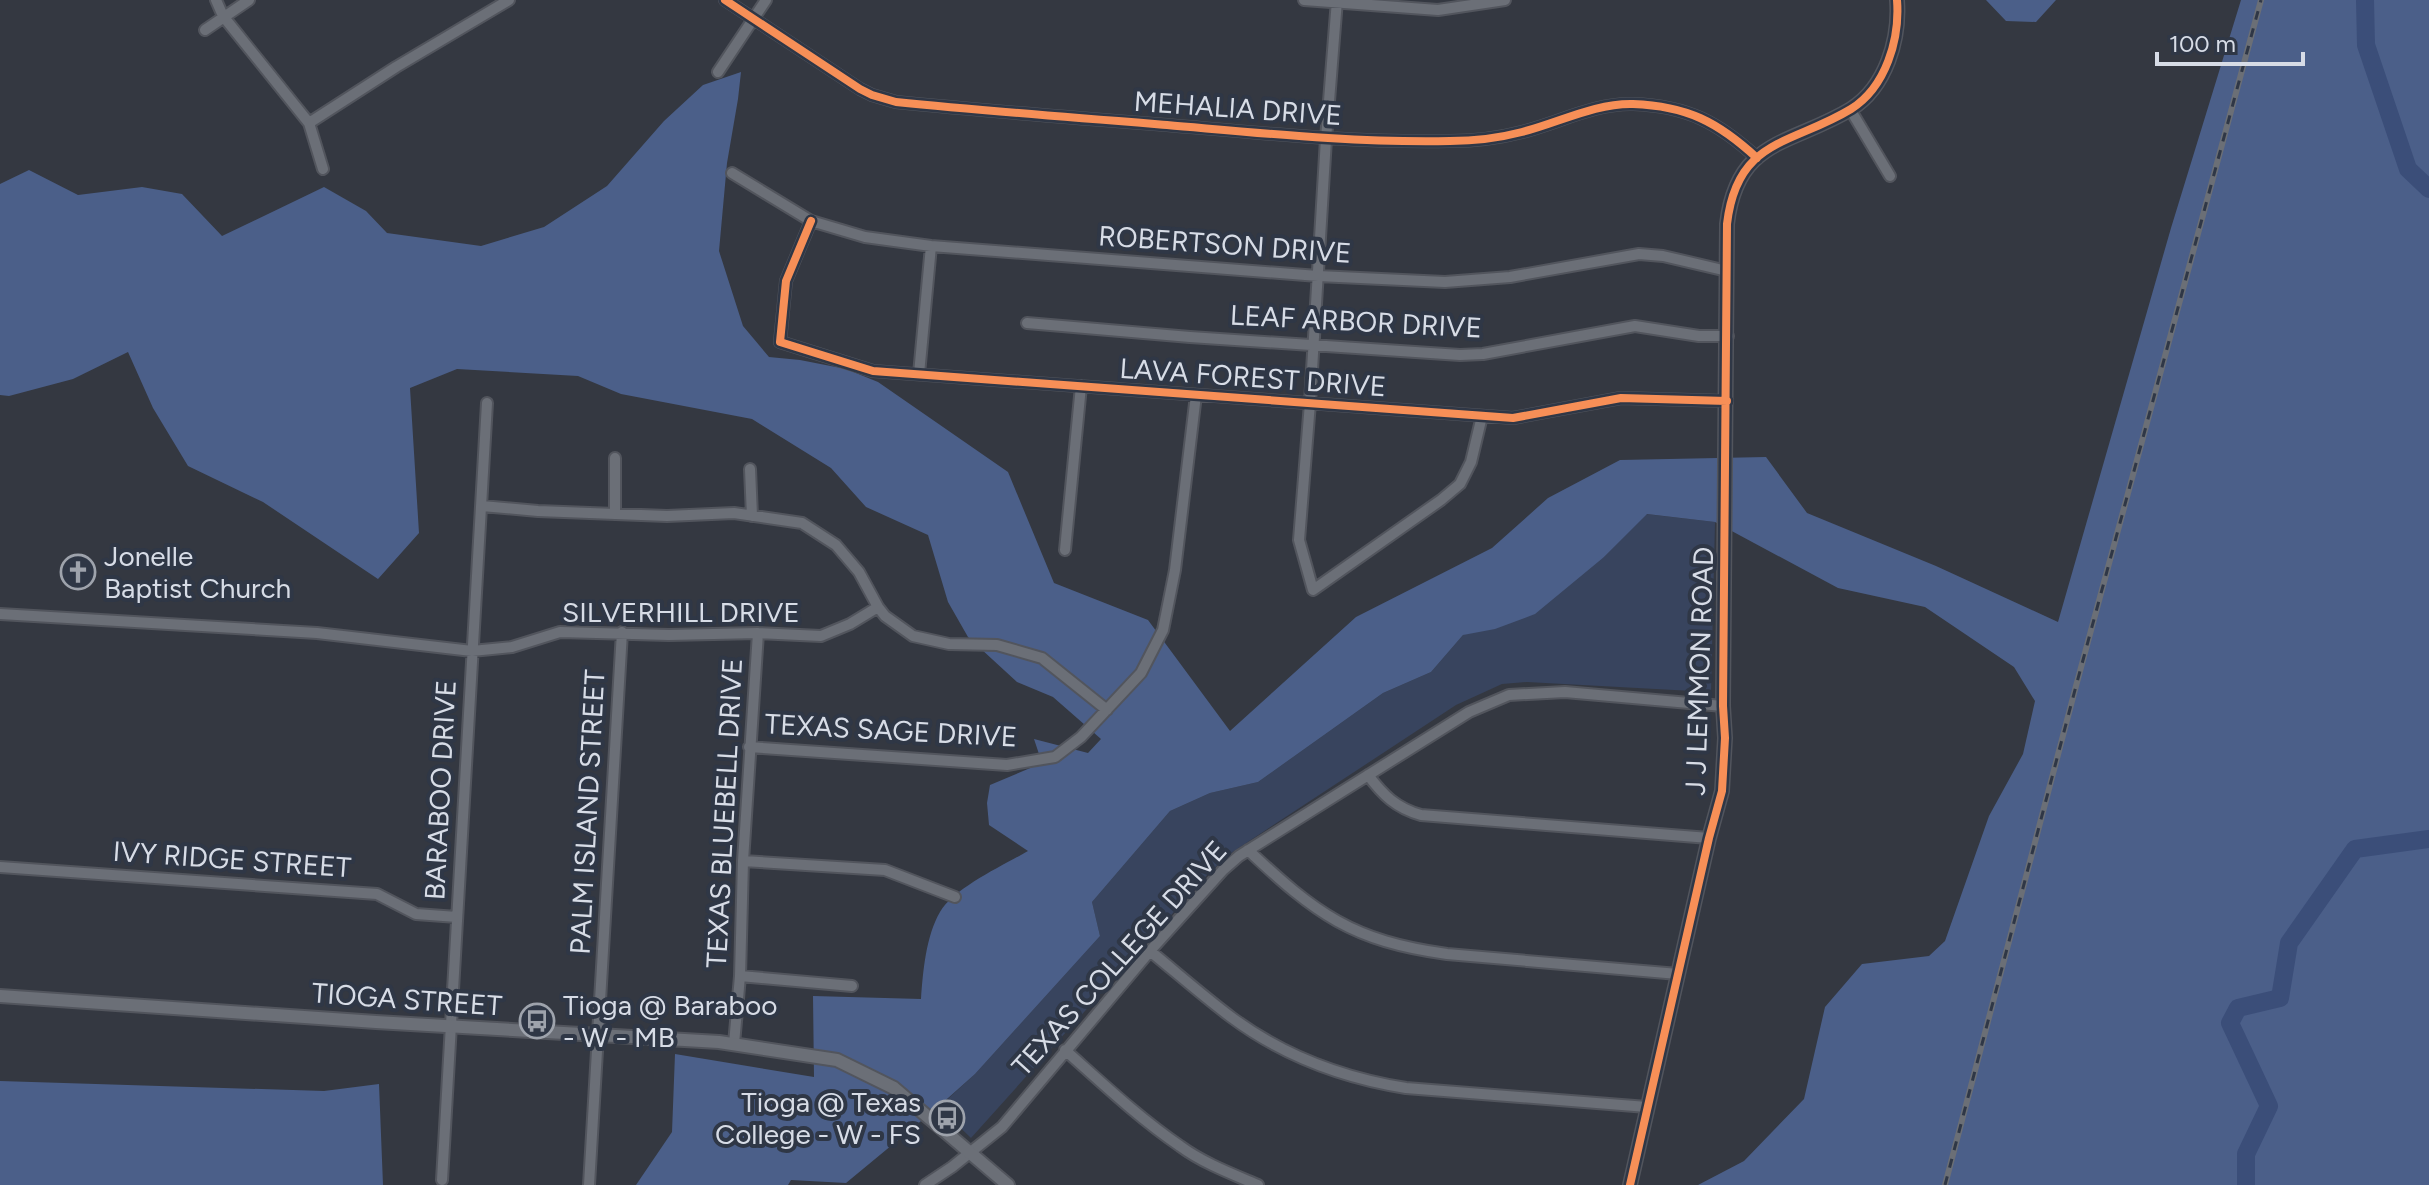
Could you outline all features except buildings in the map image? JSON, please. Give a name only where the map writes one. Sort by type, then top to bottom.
[{"type":"street","points":[[216,0],[223,16],[309,123],[323,169]]},
{"type":"street","points":[[205,30],[249,0]]},
{"type":"street","points":[[309,123],[509,0]]},
{"type":"street","name":"MEHALIA DRIVE","points":[[725,0],[860,89],[896,102],[1326,139],[1448,141],[1496,138],[1611,106],[1633,104],[1684,111],[1708,121],[1731,134],[1757,158]]},
{"type":"street","points":[[718,72],[766,0]]},
{"type":"street","points":[[1304,0],[1438,10],[1505,0]]},
{"type":"street","points":[[1757,158],[1777,144],[1850,109],[1873,87],[1887,64],[1896,38],[1897,0]]},
{"type":"street","points":[[1337,1],[1299,540],[1313,590],[1460,484],[1471,462],[1482,416]]},
{"type":"street","points":[[1850,109],[1890,176]]},
{"type":"street","name":"J J LEMMON ROAD","points":[[1630,1185],[1722,791],[1725,738],[1727,224],[1730,204],[1741,177],[1757,158]]},
{"type":"street","name":"ROBERTSON DRIVE","points":[[732,173],[811,221],[865,237],[931,246],[1318,276],[1445,282],[1510,277],[1639,254],[1663,256],[1727,271]]},
{"type":"street","name":"LAVA FOREST DRIVE","points":[[811,221],[786,281],[780,342],[873,371],[1513,418],[1621,398],[1727,401]]},
{"type":"street","points":[[919,374],[931,246]]},
{"type":"street","name":"LEAF ARBOR DRIVE","points":[[1027,323],[1460,355],[1483,354],[1635,326],[1699,336],[1728,336]]},
{"type":"street","points":[[1065,550],[1081,386]]},
{"type":"street","name":"TEXAS SAGE DRIVE","points":[[749,747],[1007,765],[1055,757],[1081,737],[1141,673],[1163,630],[1175,570],[1196,395]]},
{"type":"street","name":"BARABOO DRIVE","points":[[442,1180],[487,403]]},
{"type":"street","points":[[615,458],[615,514]]},
{"type":"street","points":[[750,469],[752,516]]},
{"type":"street","points":[[482,506],[667,516],[734,513],[802,523],[836,545],[859,572],[885,616],[913,636],[949,644],[997,645],[1042,658],[1107,710]]},
{"type":"street","name":"SILVERHILL DRIVE","points":[[0,614],[317,633],[472,651],[512,647],[560,632],[821,636],[850,624],[878,607]]},
{"type":"street","name":"PALM ISLAND STREET","points":[[589,1185],[622,632]]},
{"type":"street","name":"TEXAS BLUEBELL DRIVE","points":[[734,1044],[758,633]]},
{"type":"street","name":"TEXAS COLLEGE DRIVE","points":[[925,1185],[1002,1127],[1150,951],[1223,870],[1248,850],[1469,712],[1509,695],[1565,692],[1723,706]]},
{"type":"street","points":[[1368,775],[1388,800],[1421,815],[1709,838]]},
{"type":"street","points":[[1248,850],[1328,917],[1383,942],[1447,954],[1678,974]]},
{"type":"street","points":[[743,861],[885,870],[955,897]]},
{"type":"street","name":"IVY RIDGE STREET","points":[[0,867],[377,894],[416,914],[457,917]]},
{"type":"street","points":[[1150,951],[1249,1029],[1288,1052],[1324,1068],[1406,1088],[1647,1107]]},
{"type":"street","points":[[740,976],[852,986]]},
{"type":"street","name":"TIOGA STREET","points":[[0,996],[734,1044],[837,1060],[894,1088],[1008,1185]]},
{"type":"street","points":[[1065,1050],[1180,1146],[1258,1185]]},
{"type":"shaded area","points":[[1986,0],[2056,0],[2036,22],[2006,21]]},
{"type":"shaded area","points":[[2241,0],[2429,0],[2429,1185],[1698,1185],[1744,1161],[1804,1099],[1825,1007],[1862,964],[1929,956],[1945,941],[1989,816],[2023,754],[2035,701],[2014,667],[1925,607],[1838,588],[1715,522],[1647,514],[1604,557],[1535,614],[1495,629],[1463,635],[1431,672],[1383,693],[1258,782],[1210,793],[1170,811],[1092,902],[1100,936],[975,1074],[846,1183],[791,1180],[788,1185],[636,1185],[672,1132],[675,1054],[814,1077],[813,996],[921,999],[928,943],[940,912],[956,894],[1028,851],[989,825],[987,803],[990,785],[1042,763],[1034,739],[1088,753],[1101,739],[1053,697],[1017,682],[968,637],[948,602],[928,535],[866,507],[831,468],[752,419],[621,394],[578,376],[457,369],[410,388],[419,533],[378,579],[263,502],[188,466],[153,408],[128,352],[73,379],[9,396],[0,395],[0,184],[29,170],[78,195],[142,187],[182,194],[222,236],[324,187],[366,211],[387,233],[481,246],[544,227],[607,186],[664,121],[703,85],[741,72],[727,163],[719,251],[743,326],[769,357],[846,369],[878,382],[1008,472],[1054,583],[1148,620],[1230,731],[1356,617],[1492,548],[1548,498],[1620,460],[1766,457],[1807,513],[1936,566],[2058,622],[2171,228]]},
{"type":"shaded area","points":[[1646,514],[1715,522],[1711,692],[1527,682],[1502,684],[1456,705],[1228,855],[971,1138],[939,1107],[975,1074],[1100,936],[1092,902],[1170,811],[1210,793],[1258,782],[1383,693],[1431,672],[1463,635],[1604,557]]},
{"type":"shaded area","points":[[0,1081],[324,1091],[379,1084],[383,1185],[0,1185]]},
{"type":"waterway","points":[[2365,0],[2366,45],[2408,169],[2429,189]]},
{"type":"waterway","points":[[2246,1185],[2246,1154],[2269,1106],[2230,1023],[2238,1008],[2280,998],[2289,943],[2355,849],[2429,839]]},
{"type":"railway","points":[[1945,1185],[2261,0]]},
{"type":"cycle path","points":[[725,0],[860,89],[896,102],[1273,134],[1415,141],[1495,137],[1605,107],[1652,105],[1701,118],[1729,135],[1757,158]]},
{"type":"cycle path","points":[[1630,1185],[1722,791],[1725,738],[1727,224],[1733,196],[1742,175],[1755,159],[1863,100],[1882,75],[1888,61],[1896,30],[1897,0]]},
{"type":"cycle path","points":[[811,221],[786,281],[780,342],[873,371],[1513,418],[1621,398],[1727,401]]},
{"type":"place","name":"Jonelle Baptist Church","points":[[78,572]]},
{"type":"place","name":"Tioga @ Baraboo - W - MB","points":[[537,1021]]},
{"type":"place","name":"Tioga @ Texas College - W - FS","points":[[947,1118]]}]
